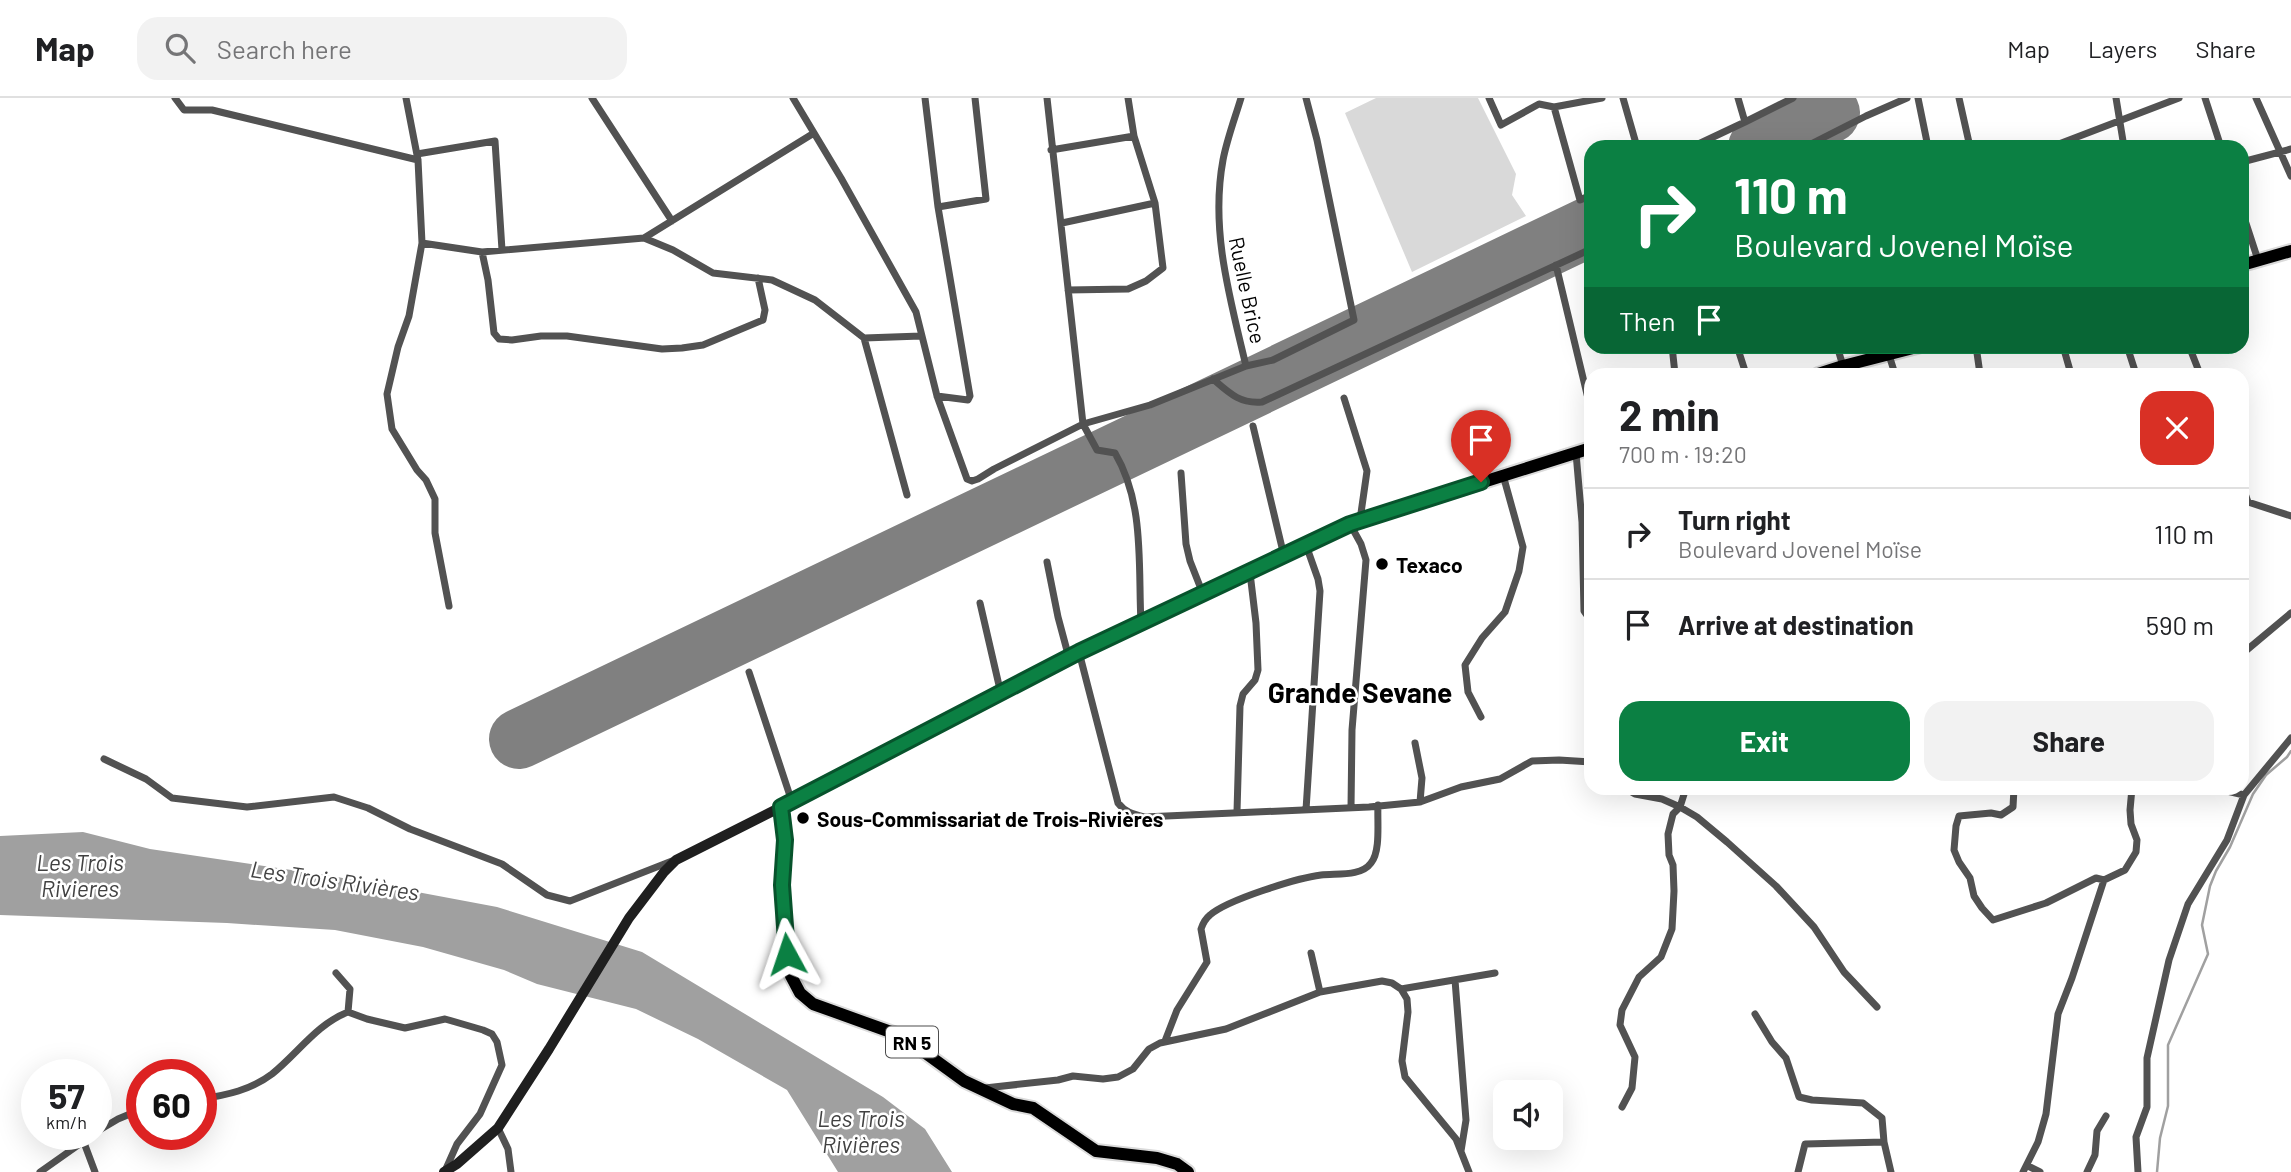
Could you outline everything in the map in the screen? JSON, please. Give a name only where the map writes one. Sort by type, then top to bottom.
[{"type":"main road","points":[[2249,263],[2291,251]]},
{"type":"main road","points":[[1845,368],[1892,354]]},
{"type":"main road","points":[[444,1172],[498,1128],[629,918],[663,872],[676,860],[1074,655],[1355,522],[1584,450]]},
{"type":"main road","name":"RN 5","points":[[787,804],[782,885],[784,931],[791,976],[800,993],[813,1004],[902,1036],[964,1081],[1013,1104],[1032,1108],[1096,1151],[1157,1158],[1177,1164],[1188,1172]]},
{"type":"street","points":[[175,98],[184,110],[212,110],[417,157],[495,141],[502,250]]},
{"type":"street","points":[[405,98],[417,157],[422,243],[409,317],[398,347],[387,394],[392,429],[426,480],[435,499],[435,533],[449,606]]},
{"type":"street","points":[[592,98],[671,221]]},
{"type":"street","points":[[793,98],[916,312],[937,396],[967,479],[972,481],[1083,424],[1150,405],[1247,366],[1273,360],[1354,320],[1306,98]]},
{"type":"street","points":[[925,98],[938,207],[970,396],[968,400],[937,396]]},
{"type":"street","points":[[938,207],[986,199],[975,98]]},
{"type":"street","points":[[1047,98],[1083,424],[1097,450],[1115,453],[1132,492],[1141,624]]},
{"type":"street","points":[[1068,290],[1128,289],[1146,281],[1163,268],[1156,202],[1134,136],[1128,98]]},
{"type":"street","name":"Ruelle Brice","points":[[1241,98],[1223,160],[1218,227],[1224,273],[1247,366]]},
{"type":"street","points":[[1489,98],[1501,125],[1539,104],[1554,107],[1602,98]]},
{"type":"street","points":[[1623,98],[1635,140]]},
{"type":"street","points":[[1738,98],[1745,122]]},
{"type":"street","points":[[1707,140],[1793,98]]},
{"type":"street","points":[[1819,140],[1907,98]]},
{"type":"street","points":[[1918,98],[1927,140]]},
{"type":"street","points":[[1959,98],[1968,140]]},
{"type":"street","points":[[2116,98],[2123,140]]},
{"type":"street","points":[[2069,140],[2179,98]]},
{"type":"street","points":[[2204,98],[2219,140]]},
{"type":"street","points":[[2256,98],[2291,176]]},
{"type":"street","points":[[1554,107],[1580,200],[1584,198]]},
{"type":"street","points":[[644,238],[814,133]]},
{"type":"street","points":[[1051,150],[1134,136]]},
{"type":"street","points":[[2249,160],[2291,149]]},
{"type":"street","points":[[1062,223],[1156,202]]},
{"type":"street","points":[[2249,232],[2258,260]]},
{"type":"street","points":[[422,243],[482,252],[644,238],[673,250],[713,273],[772,280],[815,300],[864,338],[907,495]]},
{"type":"street","points":[[1213,379],[1233,397],[1251,403],[1262,402],[1584,251]]},
{"type":"street","points":[[482,252],[494,332],[499,339],[567,336],[662,349],[703,345],[763,320],[765,310],[758,278]]},
{"type":"street","points":[[1556,265],[1584,382]]},
{"type":"street","points":[[864,338],[921,336]]},
{"type":"street","points":[[1889,355],[1893,368]]},
{"type":"street","points":[[1344,398],[1367,471],[1355,522],[1366,559],[1356,657],[1351,808]]},
{"type":"street","points":[[1253,426],[1283,556]]},
{"type":"street","points":[[1576,453],[1582,522],[1584,611]]},
{"type":"street","points":[[1181,473],[1186,544],[1203,595]]},
{"type":"street","points":[[1481,717],[1468,692],[1465,665],[1482,638],[1504,612],[1519,571],[1523,547],[1503,475]]},
{"type":"street","points":[[2249,502],[2291,516]]},
{"type":"street","points":[[1306,545],[1320,591],[1307,810]]},
{"type":"street","points":[[1047,562],[1058,617],[1074,655],[1115,795],[1124,810],[1144,817],[1351,808],[1420,802],[1461,787],[1500,779],[1532,761],[1584,762]]},
{"type":"street","points":[[1237,812],[1240,706],[1243,694],[1255,680],[1258,670],[1250,573]]},
{"type":"street","points":[[980,603],[1001,694]]},
{"type":"street","points":[[2249,648],[2291,613]]},
{"type":"street","points":[[749,672],[787,804]]},
{"type":"street","points":[[2249,789],[2291,738]]},
{"type":"street","points":[[1415,743],[1422,778],[1420,802]]},
{"type":"street","points":[[104,759],[146,779],[172,798],[247,807],[334,797],[368,808],[410,829],[502,864],[547,895],[570,901],[676,860]]},
{"type":"street","points":[[1640,795],[1662,799],[1680,807],[1707,825],[1776,886],[1814,927],[1844,972],[1877,1007]]},
{"type":"street","points":[[1622,1107],[1632,1087],[1635,1057],[1619,1025],[1622,1010],[1640,977],[1661,957],[1672,929],[1673,865],[1669,855],[1668,834],[1673,814],[1680,807],[1684,795]]},
{"type":"street","points":[[2013,795],[2012,807],[2001,815],[1991,813],[1959,816],[1956,826],[1954,850],[1970,878],[1974,896],[1993,920],[2046,903],[2096,878],[2104,880],[2125,870],[2136,852],[2137,840],[2131,824],[2131,795]]},
{"type":"street","points":[[2138,1172],[2136,1136],[2147,1107],[2147,1058],[2169,960],[2188,904],[2227,840],[2244,795]]},
{"type":"street","points":[[1165,1041],[1174,1017],[1206,967],[1207,956],[1201,929],[1209,915],[1242,898],[1303,879],[1361,871],[1370,865],[1376,855],[1378,805]]},
{"type":"street","points":[[2040,1172],[2026,1169],[2046,1114],[2058,1014],[2104,880]]},
{"type":"street","points":[[1311,953],[1320,992]]},
{"type":"street","points":[[336,973],[350,989],[348,1012]]},
{"type":"street","points":[[1401,989],[1495,973]]},
{"type":"street","points":[[1455,980],[1466,1120],[1461,1152]]},
{"type":"street","points":[[981,1088],[1073,1076],[1103,1079],[1118,1077],[1133,1069],[1149,1049],[1165,1041],[1226,1029],[1320,992],[1382,981],[1401,989],[1407,999],[1408,1012],[1402,1051],[1405,1077],[1456,1139],[1469,1172]]},
{"type":"street","points":[[217,1096],[254,1086],[334,1017],[348,1012],[405,1028],[445,1019],[483,1030],[492,1034],[497,1042],[502,1065],[480,1114],[457,1144],[444,1172]]},
{"type":"street","points":[[1755,1014],[1772,1042],[1786,1058],[1799,1097],[1863,1103],[1882,1118],[1891,1172]]},
{"type":"street","points":[[2087,1172],[2097,1147],[2096,1131],[2106,1116]]},
{"type":"street","points":[[498,1128],[508,1149],[511,1172]]},
{"type":"street","points":[[1798,1172],[1805,1144],[1884,1142]]},
{"type":"street","points":[[40,1172],[70,1150]]},
{"type":"street","points":[[87,1150],[95,1172]]},
{"type":"shaded area","points":[[1376,98],[1478,98],[1516,174],[1512,195],[1526,216],[1412,272],[1345,113]]},
{"type":"water","name":"Les Trois Rivieres","points":[[83,832],[150,849],[332,876],[497,907],[642,952],[883,1097],[925,1129],[952,1172],[838,1172],[787,1090],[698,1039],[636,1009],[537,984],[504,970],[423,947],[335,930],[227,923],[0,915],[0,836]]},
{"type":"waterway","points":[[2157,1172],[2160,1138],[2168,1106],[2168,1045],[2208,954],[2202,925],[2210,886],[2253,794],[2266,775],[2291,751]]},
{"type":"runway","points":[[1773,140],[1830,113]]},
{"type":"runway","points":[[519,739],[1584,229]]},
{"type":"place","name":"Texaco","points":[[1382,564]]},
{"type":"place","name":"Sous-Commissariat de Trois-Rivières","points":[[803,818]]},
{"type":"district","name":"Grande Sevane","points":[[1360,692]]},
{"type":"route","points":[[787,954],[782,885],[785,840],[781,807],[1079,652],[1350,524],[1481,482]]},
{"type":"water label","name":"Les Trois Rivières","points":[[335,880]]},
{"type":"water label","name":"Les Trois Rivières","points":[[861,1131]]}]
